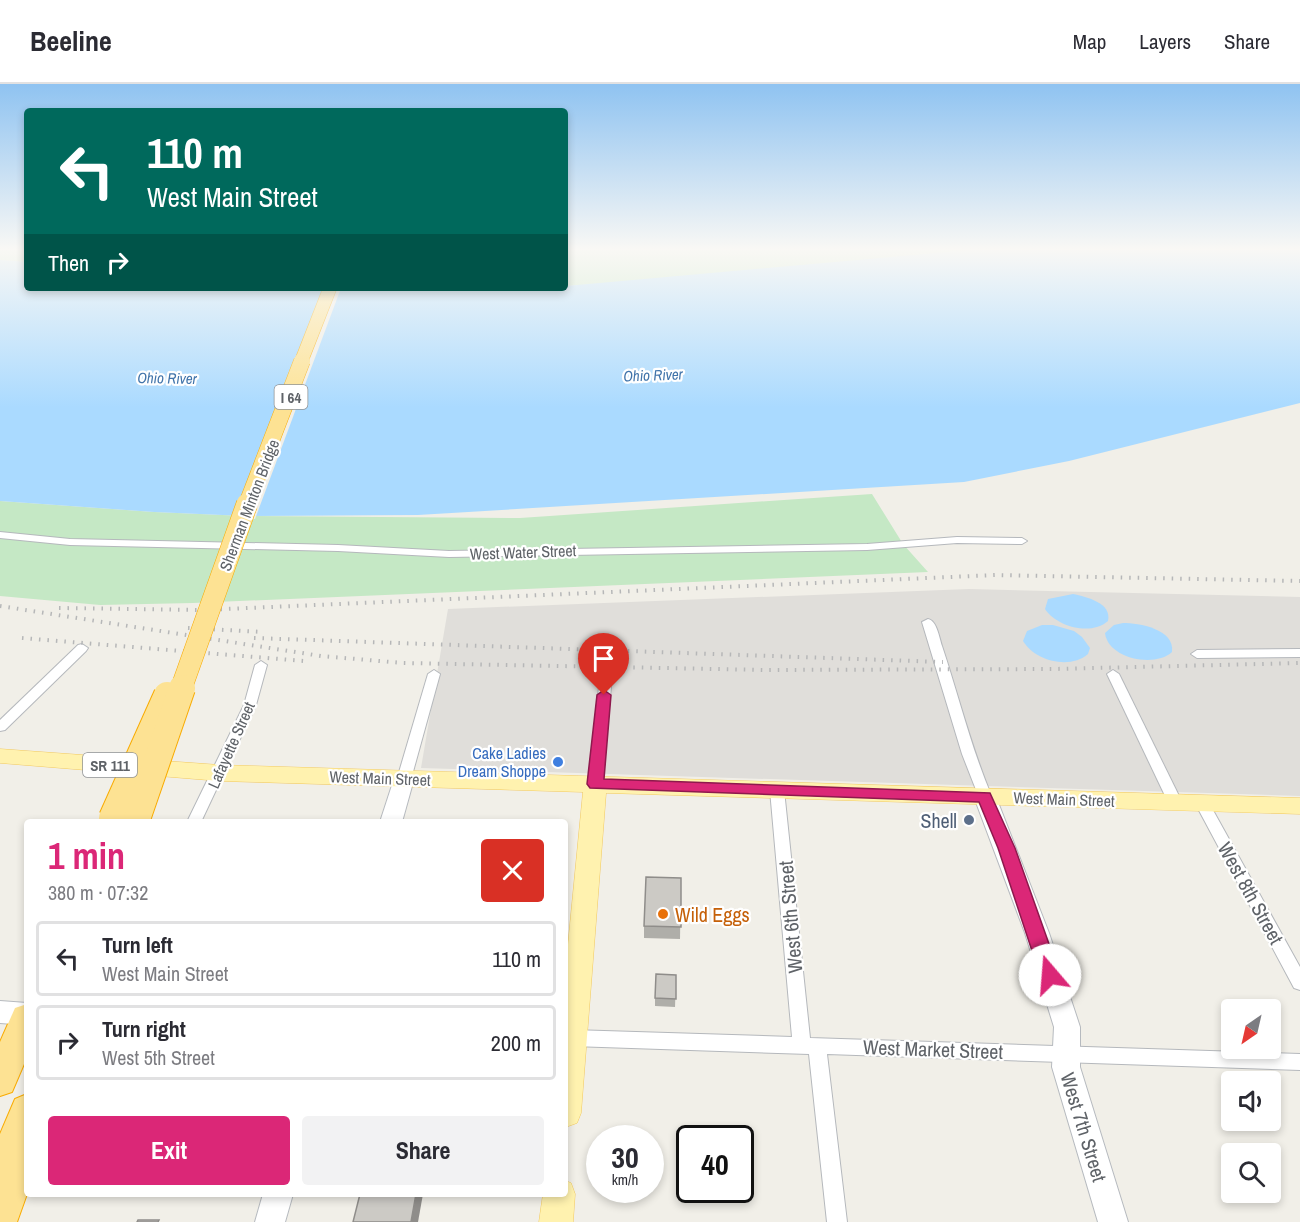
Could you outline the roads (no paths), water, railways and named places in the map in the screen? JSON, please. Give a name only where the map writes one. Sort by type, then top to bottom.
[{"type":"highway","name":"Sherman Minton Bridge","points":[[132,819],[155,718],[204,618],[327,302]]},
{"type":"highway","points":[[132,819],[225,561],[327,302]]},
{"type":"highway","name":"Sherman Minton Bridge","points":[[132,819],[181,708],[206,617],[328,302]]},
{"type":"highway","points":[[3,1075],[24,1023]]},
{"type":"highway","points":[[0,1182],[24,1118]]},
{"type":"highway","points":[[0,1216],[24,1151]]},
{"type":"main road","name":"West Main Street","points":[[0,756],[220,773],[1300,806]]},
{"type":"main road","points":[[568,1038],[595,784]]},
{"type":"main road","points":[[556,1222],[559,1197]]},
{"type":"street","name":"West Water Street","points":[[0,535],[70,542],[338,548],[449,554],[867,547],[957,540],[1022,542]]},
{"type":"street","name":"West 7th Street","points":[[928,622],[945,670],[969,757],[1039,941],[1066,1027],[1066,1066],[1113,1222]]},
{"type":"street","points":[[0,728],[82,648]]},
{"type":"street","points":[[1197,654],[1300,653]]},
{"type":"street","name":"Lafayette Street","points":[[196,819],[220,773],[253,698],[261,665]]},
{"type":"street","points":[[392,819],[434,674]]},
{"type":"street","points":[[1113,674],[1175,802]]},
{"type":"street","points":[[595,784],[604,687]]},
{"type":"street","name":"West 6th Street","points":[[777,790],[809,1045],[837,1222]]},
{"type":"street","name":"West 8th Street","points":[[1202,803],[1300,983]]},
{"type":"street","points":[[0,1012],[24,1016]]},
{"type":"street","name":"West Market Street","points":[[568,1038],[1300,1062]]},
{"type":"street","points":[[270,1222],[277,1197]]},
{"type":"water","name":"Ohio River","points":[[0,302],[1300,302],[1300,403],[1069,461],[964,482],[418,515],[245,516],[0,501]]},
{"type":"water","points":[[1073,594],[1102,605],[1108,615],[1108,621],[1101,626],[1084,629],[1058,621],[1045,609],[1048,599]]},
{"type":"water","points":[[1123,623],[1146,626],[1162,633],[1168,638],[1172,652],[1164,657],[1144,660],[1123,655],[1108,642],[1105,633],[1114,625]]},
{"type":"water","points":[[1042,625],[1053,625],[1074,631],[1082,637],[1090,648],[1088,654],[1072,662],[1053,661],[1036,654],[1023,641],[1027,631]]},
{"type":"railway","points":[[59,608],[203,610],[995,575],[1300,581]]},
{"type":"railway","points":[[0,606],[321,656],[403,663],[767,670],[1054,669],[1300,663]]},
{"type":"railway","points":[[188,628],[263,632]]},
{"type":"railway","points":[[22,638],[304,661]]},
{"type":"railway","points":[[254,638],[943,662]]},
{"type":"place","name":"Cake Ladies Dream Shoppe","points":[[558,762]]},
{"type":"place","name":"Shell","points":[[969,820]]},
{"type":"place","name":"Wild Eggs","points":[[663,914]]}]
